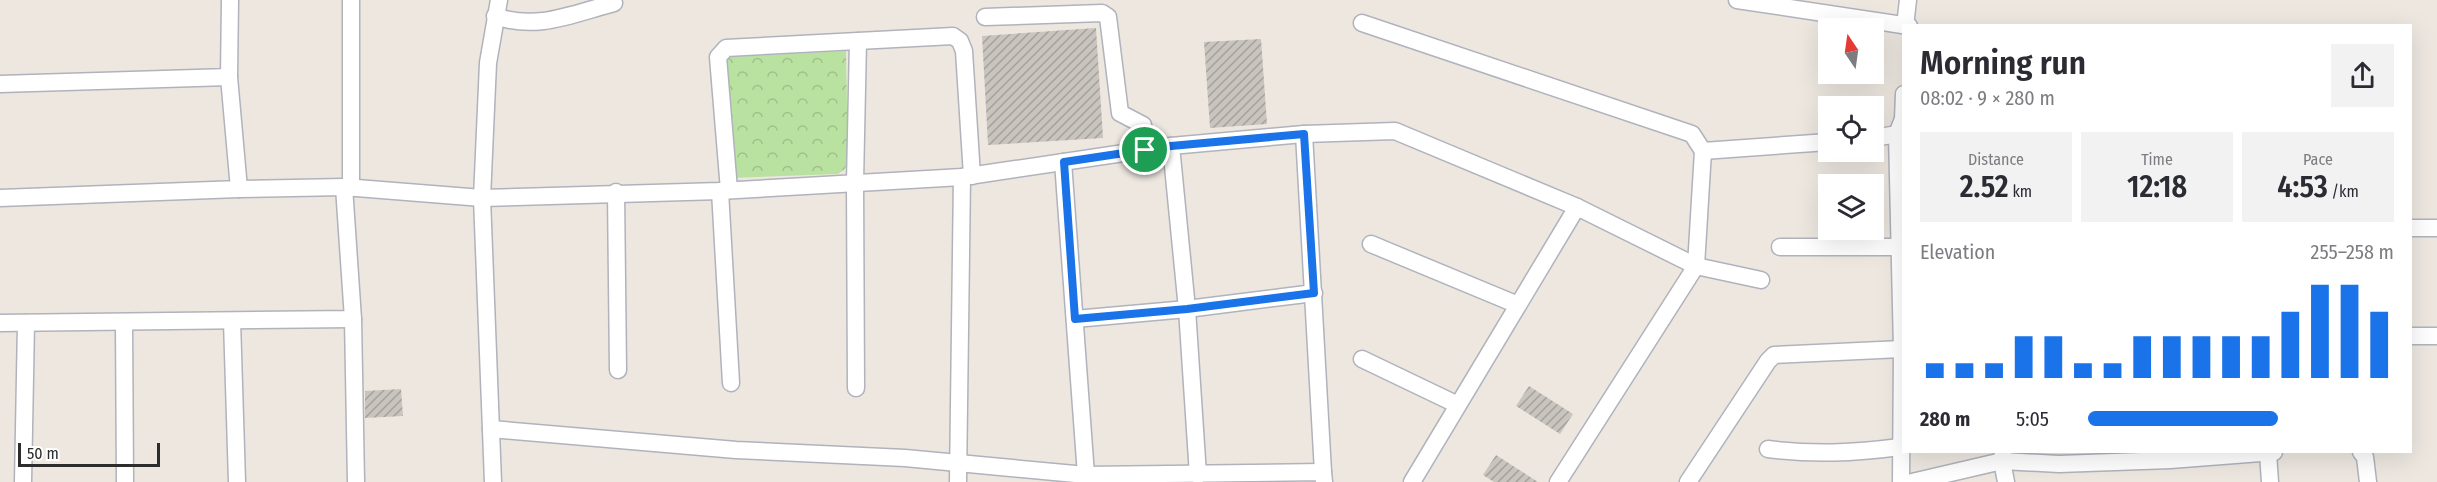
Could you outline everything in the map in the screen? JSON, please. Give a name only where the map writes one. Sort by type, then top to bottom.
[{"type":"street","points":[[230,0],[229,77],[239,189]]},
{"type":"street","points":[[351,0],[348,187],[356,482]]},
{"type":"street","points":[[1737,0],[1902,24]]},
{"type":"street","points":[[1906,24],[1908,0]]},
{"type":"street","points":[[497,8],[515,23],[535,23],[614,3]]},
{"type":"street","points":[[493,482],[482,198],[488,63],[497,8]]},
{"type":"street","points":[[986,17],[1102,13],[1108,17],[1120,113],[1143,125],[1145,150]]},
{"type":"street","points":[[1362,23],[1692,134],[1703,151],[1696,266],[1558,482]]},
{"type":"street","points":[[730,383],[718,57],[721,52],[726,48],[953,36],[960,41],[964,51],[967,176],[958,482]]},
{"type":"street","points":[[856,388],[855,182],[858,42]]},
{"type":"street","points":[[0,84],[229,77]]},
{"type":"street","points":[[1901,482],[1902,349],[1897,134],[1902,122]]},
{"type":"street","points":[[0,198],[348,187],[482,198],[724,190],[967,176],[1171,146],[1304,134],[1395,131],[1577,207],[1696,266],[1761,280]]},
{"type":"street","points":[[491,429],[736,450],[856,454],[1086,475],[1324,477],[1304,134]]},
{"type":"street","points":[[1884,136],[1897,134]]},
{"type":"street","points":[[1703,151],[1818,143]]},
{"type":"street","points":[[1171,146],[1187,309],[1198,475]]},
{"type":"street","points":[[1064,162],[1086,475]]},
{"type":"street","points":[[616,192],[618,370]]},
{"type":"street","points":[[1412,482],[1577,207]]},
{"type":"street","points":[[2412,228],[2437,228]]},
{"type":"street","points":[[1371,244],[1518,305]]},
{"type":"street","points":[[1780,247],[1898,247]]},
{"type":"street","points":[[1075,319],[1187,309],[1314,293]]},
{"type":"street","points":[[0,323],[353,319]]},
{"type":"street","points":[[232,321],[237,482]]},
{"type":"street","points":[[23,482],[26,323]]},
{"type":"street","points":[[124,323],[125,482]]},
{"type":"street","points":[[2412,336],[2437,336]]},
{"type":"street","points":[[1688,482],[1774,355],[1784,352],[1902,349]]},
{"type":"street","points":[[1362,359],[1458,405]]},
{"type":"street","points":[[1768,448],[1818,454],[1850,454],[1900,447]]},
{"type":"street","points":[[1912,482],[2002,456],[2059,464],[2253,453]]},
{"type":"street","points":[[2270,482],[2271,453]]},
{"type":"street","points":[[2362,453],[2365,457],[2368,482]]},
{"type":"street","points":[[2002,456],[2006,482]]},
{"type":"green space","points":[[846,51],[848,160],[845,169],[838,174],[732,178],[724,60],[728,57]]},
{"type":"building","points":[[1096,28],[1103,138],[988,145],[982,36]]},
{"type":"building","points":[[1261,39],[1267,124],[1210,128],[1204,42]]},
{"type":"building","points":[[1529,386],[1573,414],[1560,434],[1516,406]]},
{"type":"building","points":[[401,389],[403,416],[365,418],[365,391]]},
{"type":"building","points":[[1496,455],[1538,482],[1494,482],[1483,475]]},
{"type":"route","points":[[1304,134],[1314,293],[1187,309],[1075,319],[1064,162],[1145,150],[1304,134]]}]
